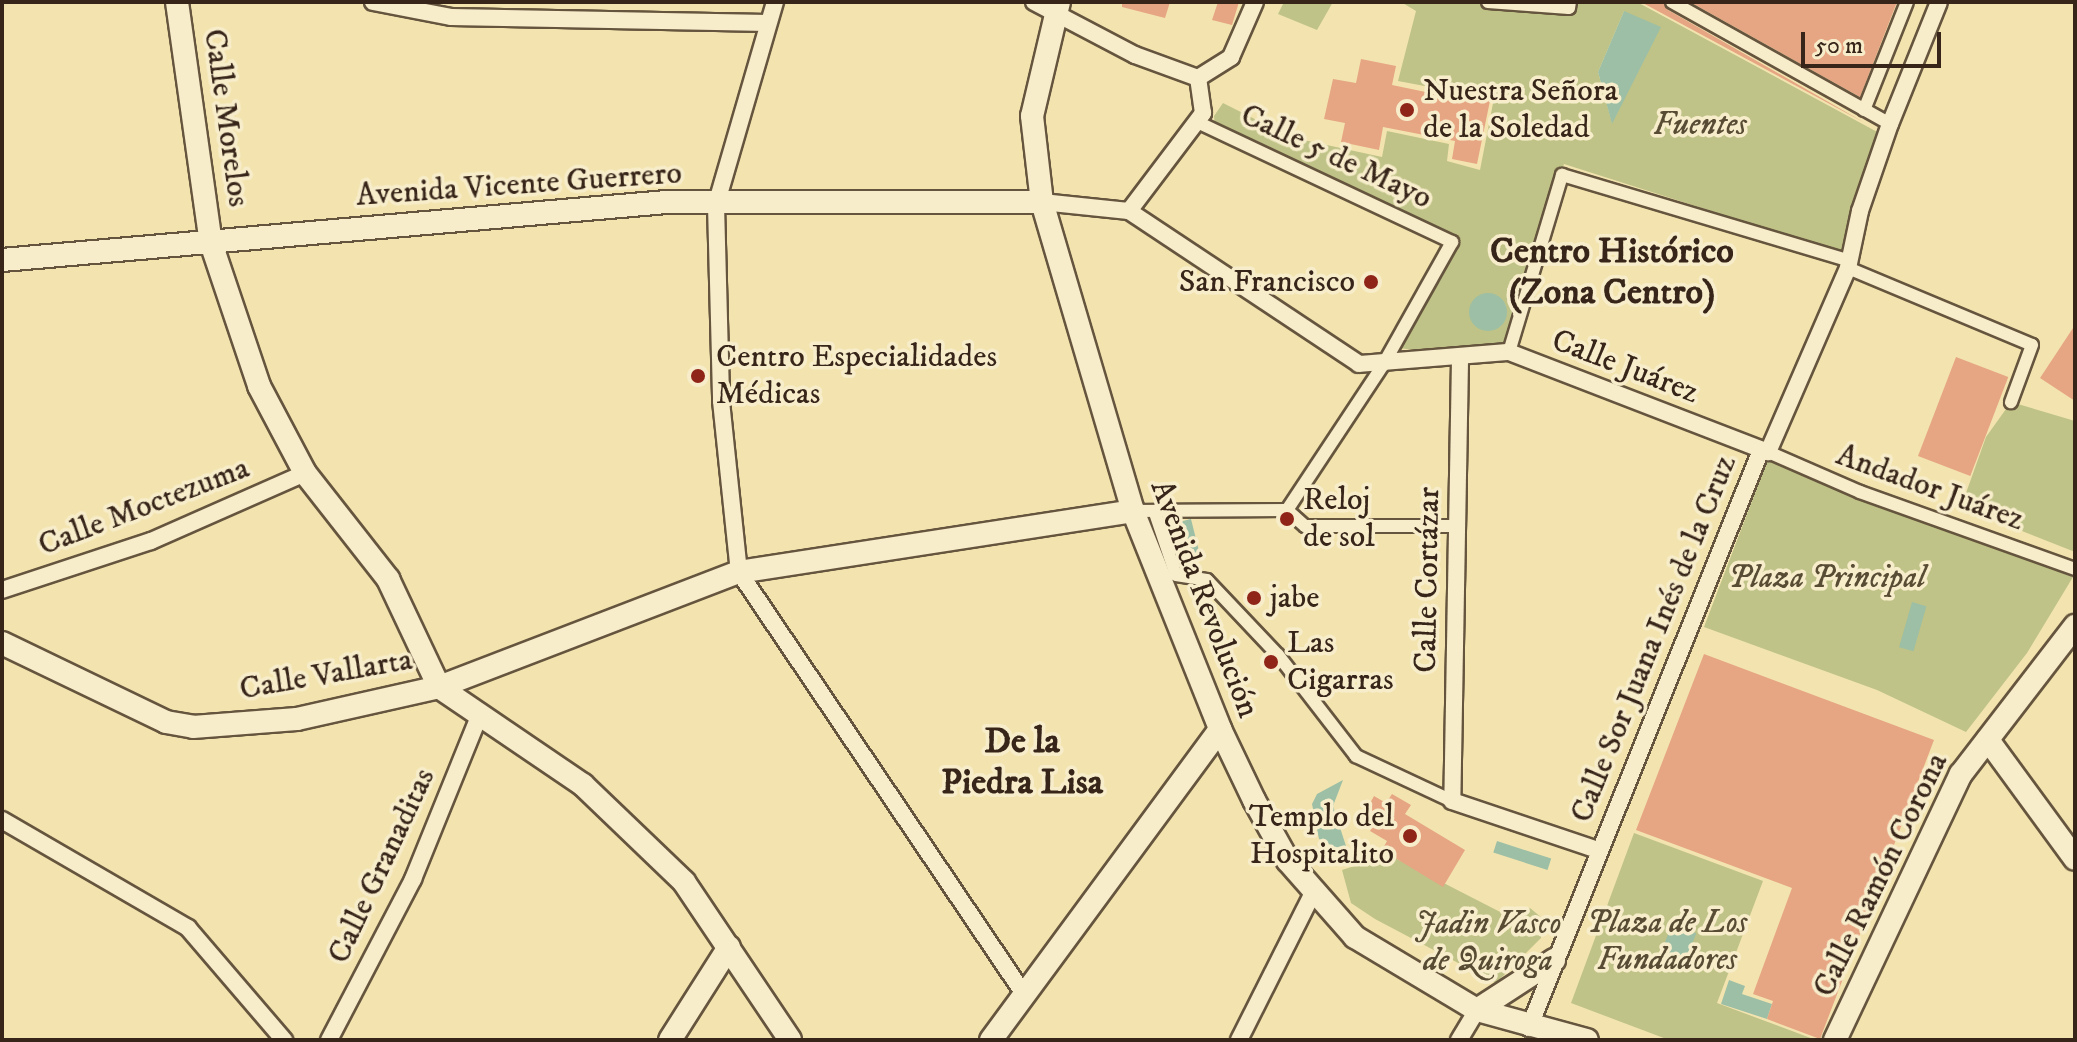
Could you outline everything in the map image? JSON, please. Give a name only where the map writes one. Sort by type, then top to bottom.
[{"type":"street","name":"Calle Morelos","points":[[177,2],[211,243],[259,386],[305,473],[388,579],[439,687]]},
{"type":"street","points":[[373,2],[451,17],[768,23]]},
{"type":"street","points":[[775,2],[716,205],[721,401],[739,572],[1024,994]]},
{"type":"street","points":[[1034,2],[1057,6],[1135,55],[1198,78]]},
{"type":"street","points":[[1198,78],[1231,57],[1255,2]]},
{"type":"street","points":[[1488,2],[1569,5]]},
{"type":"street","points":[[1672,2],[1890,124]]},
{"type":"street","points":[[1864,110],[1907,2]]},
{"type":"street","name":"Calle Sor Juana Inés de la Cruz","points":[[1529,1028],[1598,850],[1764,451],[1849,265],[1860,211],[1890,124],[1939,2]]},
{"type":"street","name":"Avenida Revolución","points":[[1057,6],[1032,116],[1042,202],[1144,512],[1220,729],[1288,861],[1355,937],[1477,1010],[1529,1028],[1587,1040]]},
{"type":"street","points":[[1042,202],[1129,211],[1203,113],[1198,78]]},
{"type":"street","name":"Calle 5 de Mayo","points":[[1197,122],[1452,242],[1383,365]]},
{"type":"street","points":[[1509,352],[1562,175],[1849,265],[2032,345],[2011,402]]},
{"type":"street","name":"Avenida Vicente Guerrero","points":[[2,260],[666,202],[716,205],[1042,202]]},
{"type":"street","name":"Calle Juárez","points":[[1129,211],[1359,364],[1460,360],[1509,352],[1764,451]]},
{"type":"street","name":"Calle Cortázar","points":[[1452,801],[1460,360]]},
{"type":"street","points":[[1287,510],[1383,365]]},
{"type":"street","name":"Andador Juárez","points":[[1764,451],[1860,492],[2075,569]]},
{"type":"street","name":"Calle Moctezuma","points":[[2,590],[151,541],[305,473]]},
{"type":"street","points":[[1456,526],[1305,526],[1287,510],[1144,512],[1176,575],[1207,580],[1278,655],[1356,756],[1452,801],[1598,850]]},
{"type":"street","name":"Calle Vallarta","points":[[2,643],[166,722],[193,727],[297,719],[439,687],[739,572],[1144,512]]},
{"type":"street","name":"Calle Ramón Corona","points":[[1835,1040],[1949,795],[2075,626]]},
{"type":"street","points":[[439,687],[583,785],[684,882],[790,1040]]},
{"type":"street","name":"Calle Granaditas","points":[[329,1040],[413,879],[480,714]]},
{"type":"street","points":[[991,1040],[1220,729]]},
{"type":"street","points":[[1988,740],[2075,859]]},
{"type":"street","points":[[2,820],[188,928],[284,1040]]},
{"type":"street","points":[[1239,1040],[1314,891]]},
{"type":"street","points":[[670,1040],[729,947]]},
{"type":"street","points":[[1459,1040],[1477,1010],[1554,960]]},
{"type":"green space","points":[[1284,2],[1333,2],[1317,30],[1278,14]]},
{"type":"green space","name":"Fuentes","points":[[1401,2],[1637,2],[1881,134],[1843,253],[1564,164],[1508,343],[1452,355],[1399,348],[1452,242],[1215,126],[1214,116],[1223,103],[1290,137],[1382,157],[1387,131],[1449,144],[1447,161],[1480,170],[1496,88],[1465,85],[1462,93],[1398,81],[1416,11]],"holes":[[[1624,11],[1612,123],[1598,72]],[[1476,299],[1506,305],[1500,327],[1477,327],[1470,310]]]},
{"type":"green space","points":[[2011,402],[2075,421],[2075,552],[1961,507],[1986,437]]},
{"type":"green space","name":"Plaza Principal","points":[[1768,459],[2073,577],[2027,653],[1966,732],[1877,690],[1704,627]]},
{"type":"green space","name":"Plaza de Los Fundadores","points":[[1634,833],[1763,881],[1717,1003],[1816,1040],[1669,1040],[1571,1003]]},
{"type":"green space","name":"Jadin Vasco de Quiroga","points":[[1389,855],[1510,917],[1530,908],[1542,918],[1541,938],[1496,983],[1375,919],[1351,903],[1342,870]]},
{"type":"shaded area","points":[[1624,11],[1661,27],[1612,124],[1598,72]]},
{"type":"shaded area","points":[[1488,293],[1501,299],[1507,312],[1501,325],[1488,331],[1475,325],[1469,312],[1475,299]]},
{"type":"shaded area","points":[[1191,519],[1200,554],[1177,559],[1169,525]]},
{"type":"shaded area","points":[[1912,602],[1926,606],[1913,651],[1899,647]]},
{"type":"shaded area","points":[[1343,780],[1333,806],[1346,846],[1336,848],[1319,839],[1312,804],[1317,794]]},
{"type":"shaded area","points":[[1497,841],[1551,859],[1548,870],[1493,852]]},
{"type":"shaded area","points":[[1672,924],[1696,933],[1686,959],[1662,950]]},
{"type":"shaded area","points":[[1729,980],[1745,986],[1742,994],[1772,1004],[1767,1019],[1721,1004]]},
{"type":"building","points":[[1122,2],[1170,2],[1165,18],[1122,7]]},
{"type":"building","points":[[1218,2],[1239,2],[1232,25],[1212,20]]},
{"type":"building","points":[[1641,2],[1663,2],[1668,10],[1865,123]]},
{"type":"building","points":[[1690,2],[1897,2],[1860,97]]},
{"type":"building","name":"Nuestra Señora de la Soledad","points":[[1361,59],[1396,66],[1392,85],[1469,101],[1471,87],[1492,91],[1477,164],[1452,159],[1455,141],[1383,127],[1379,150],[1341,142],[1345,123],[1324,119],[1333,79],[1356,83]]},
{"type":"building","points":[[2075,325],[2075,401],[2040,378]]},
{"type":"building","points":[[1956,357],[2008,377],[1970,476],[1918,456]]},
{"type":"building","points":[[1704,654],[1934,740],[1820,1039],[1767,1019],[1773,1001],[1753,994],[1792,888],[1636,830]]},
{"type":"building","name":"Templo del Hospitalito","points":[[1392,794],[1411,805],[1405,814],[1465,850],[1443,887],[1382,850],[1387,841],[1370,831],[1375,823],[1363,816],[1374,796],[1386,803]]},
{"type":"place","name":"Nuestra Señora de la Soledad","points":[[1407,110]]},
{"type":"place","name":"San Francisco","points":[[1371,282]]},
{"type":"place","name":"Centro Especialidades Médicas","points":[[698,376]]},
{"type":"place","name":"Reloj de sol","points":[[1287,519]]},
{"type":"place","name":"jabe","points":[[1254,598]]},
{"type":"place","name":"Las Cigarras","points":[[1271,662]]},
{"type":"place","name":"Templo del Hospitalito","points":[[1410,836]]},
{"type":"district","name":"Centro Histórico (Zona Centro)","points":[[1612,272]]},
{"type":"district","name":"De la Piedra Lisa","points":[[1022,762]]}]
